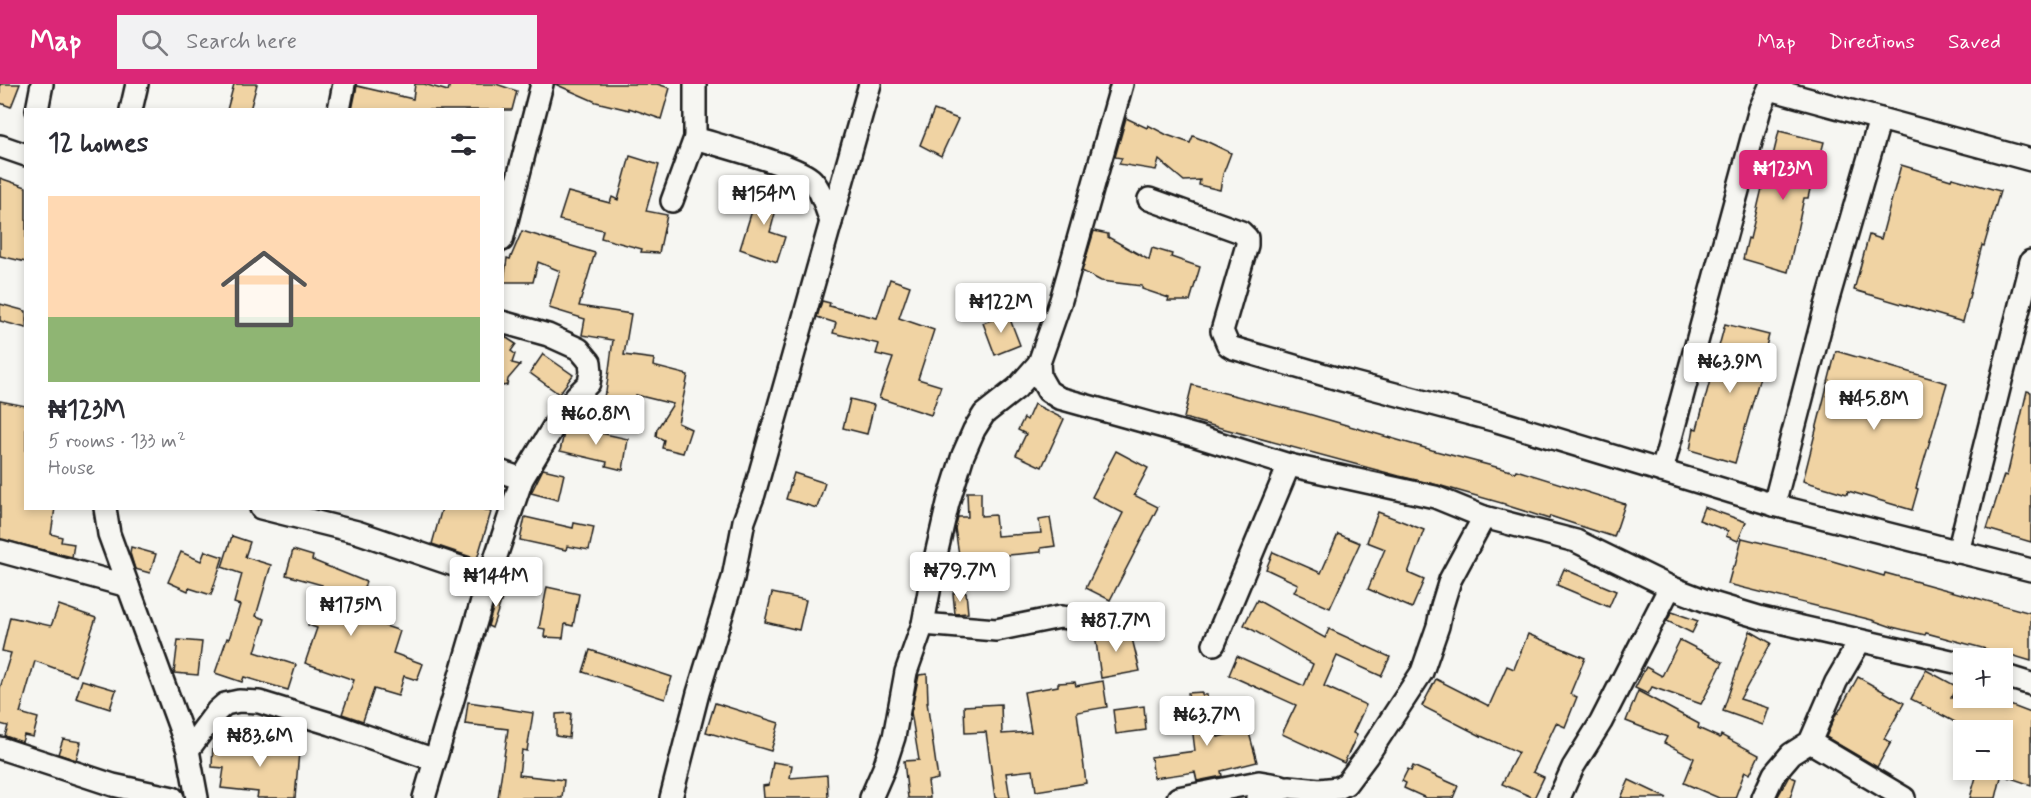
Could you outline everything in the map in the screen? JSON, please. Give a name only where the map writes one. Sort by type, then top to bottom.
[{"type":"street","points":[[37,108],[42,84]]},
{"type":"street","points":[[131,108],[137,84]]},
{"type":"street","points":[[339,108],[344,84]]},
{"type":"street","points":[[504,232],[542,84]]},
{"type":"street","points":[[672,201],[695,138],[695,84]]},
{"type":"street","points":[[671,798],[698,693],[734,578],[744,521],[754,494],[870,84]]},
{"type":"street","points":[[871,798],[894,737],[906,672],[923,624],[940,537],[963,455],[984,414],[1017,388],[1039,363],[1061,300],[1122,84]]},
{"type":"street","points":[[1662,471],[1760,109],[1770,86],[2031,160]]},
{"type":"street","points":[[1774,505],[1826,306],[1880,119]]},
{"type":"street","points":[[695,138],[785,166],[812,179],[822,197],[831,222]]},
{"type":"street","points":[[0,146],[24,154]]},
{"type":"street","points":[[1149,199],[1241,232],[1247,238],[1247,245],[1222,331],[1228,345],[1233,348],[1497,421],[1774,505],[2031,570]]},
{"type":"street","points":[[1958,552],[2031,261]]},
{"type":"street","points":[[424,798],[489,577],[522,479],[557,421],[589,383],[591,372],[590,362],[579,349],[548,335],[504,323]]},
{"type":"street","points":[[1039,363],[1041,377],[1048,391]]},
{"type":"street","points":[[1017,388],[1048,391],[1059,398],[1196,436],[1289,465],[1435,497],[1484,517],[1576,541],[1709,602],[1762,618],[1953,662]]},
{"type":"street","points":[[1214,644],[1289,465]]},
{"type":"street","points":[[504,473],[522,479]]},
{"type":"street","points":[[105,510],[109,534],[188,750],[197,798]]},
{"type":"street","points":[[269,510],[357,532],[489,577]]},
{"type":"street","points":[[1179,798],[1259,782],[1289,788],[1320,790],[1338,788],[1346,784],[1422,672],[1438,626],[1450,580],[1484,517]]},
{"type":"street","points":[[0,551],[128,586]]},
{"type":"street","points":[[1559,798],[1573,767],[1601,722],[1670,586]]},
{"type":"street","points":[[923,624],[996,630],[1060,617],[1087,620]]},
{"type":"street","points":[[1763,798],[1774,774],[1791,754],[1810,742],[1836,682],[1860,641]]},
{"type":"street","points":[[2013,678],[2031,684]]},
{"type":"street","points":[[188,750],[217,711],[225,704],[239,701],[259,702],[435,760]]},
{"type":"street","points":[[1810,742],[1904,798]]},
{"type":"street","points":[[0,748],[113,785],[173,798]]},
{"type":"street","points":[[1257,798],[1270,792],[1289,788]]},
{"type":"building","points":[[0,84],[20,84],[11,107],[0,103]]},
{"type":"building","points":[[234,84],[257,84],[251,108],[228,108]]},
{"type":"building","points":[[415,84],[424,84],[448,91],[450,84],[496,84],[517,91],[512,110],[504,110],[504,108],[352,108],[357,86],[413,99]]},
{"type":"building","points":[[555,84],[657,84],[670,88],[661,119],[629,108],[629,110],[596,102]]},
{"type":"building","points":[[934,110],[958,119],[941,156],[920,145]]},
{"type":"building","points":[[1126,118],[1190,143],[1193,136],[1231,153],[1220,190],[1199,185],[1200,180],[1184,181],[1159,160],[1156,170],[1119,164],[1122,158],[1115,157]]},
{"type":"building","points":[[1779,131],[1824,142],[1808,198],[1804,198],[1788,272],[1743,259],[1767,167],[1770,168]]},
{"type":"building","points":[[630,156],[659,165],[646,211],[667,215],[659,253],[641,252],[642,249],[601,238],[603,230],[559,220],[568,192],[610,203],[612,197],[618,200]]},
{"type":"building","points":[[1901,165],[1951,180],[1952,178],[2000,191],[1984,246],[1982,245],[1963,322],[1854,290],[1869,235],[1881,239]]},
{"type":"building","points":[[0,178],[24,186],[24,262],[0,256]]},
{"type":"building","points":[[760,185],[781,191],[770,232],[785,237],[777,262],[740,249]]},
{"type":"building","points":[[522,231],[595,253],[579,306],[631,314],[624,355],[654,359],[653,366],[688,375],[678,423],[691,429],[683,453],[662,448],[664,440],[656,436],[657,429],[673,404],[636,395],[630,425],[601,412],[613,340],[582,335],[585,319],[549,308],[560,271],[538,262],[533,282],[504,282],[507,258],[510,259]]},
{"type":"building","points":[[1094,231],[1108,234],[1108,237],[1149,260],[1152,248],[1200,267],[1190,301],[1168,301],[1169,298],[1142,289],[1142,286],[1101,281],[1082,271]]},
{"type":"building","points":[[890,279],[910,286],[899,318],[934,330],[918,379],[941,386],[931,415],[879,398],[893,358],[876,354],[879,344],[833,333],[836,323],[817,317],[822,301],[830,303],[829,306],[877,318]]},
{"type":"building","points":[[0,304],[24,310],[24,327],[0,321]]},
{"type":"building","points":[[1008,314],[1020,345],[995,355],[983,323]]},
{"type":"building","points":[[1725,324],[1769,335],[1760,369],[1762,370],[1735,463],[1690,450],[1694,428],[1697,429]]},
{"type":"building","points":[[504,336],[516,344],[511,351],[515,354],[512,363],[520,365],[508,379],[507,385],[504,386]]},
{"type":"building","points":[[1836,351],[1947,383],[1916,488],[1918,489],[1912,510],[1848,491],[1847,494],[1803,481]]},
{"type":"building","points":[[543,354],[573,375],[559,394],[530,373]]},
{"type":"building","points":[[1192,385],[1305,413],[1515,472],[1516,470],[1625,504],[1614,537],[1550,516],[1549,519],[1438,485],[1184,418]]},
{"type":"building","points":[[2027,391],[2031,392],[2031,542],[1987,529],[2004,475],[2007,476]]},
{"type":"building","points":[[850,399],[874,405],[867,434],[843,428]]},
{"type":"building","points":[[0,401],[24,406],[24,510],[55,510],[51,534],[62,537],[61,542],[74,544],[72,557],[0,539]]},
{"type":"building","points":[[1034,404],[1064,419],[1042,467],[1016,455],[1026,434],[1018,430],[1024,418],[1027,420]]},
{"type":"building","points":[[569,426],[628,439],[623,470],[606,466],[607,462],[560,451],[564,433]]},
{"type":"building","points":[[1116,451],[1148,468],[1134,495],[1158,507],[1110,600],[1086,588],[1123,513],[1092,497]]},
{"type":"building","points":[[543,469],[564,474],[558,500],[531,493]]},
{"type":"building","points":[[794,473],[825,483],[817,508],[786,499]]},
{"type":"building","points":[[967,492],[981,492],[981,516],[995,515],[997,536],[1041,533],[1039,520],[1050,518],[1055,546],[1041,548],[1041,552],[998,556],[998,561],[961,568],[955,528],[958,517],[968,517]]},
{"type":"building","points":[[1704,507],[1746,522],[1738,541],[1726,536],[1728,531],[1699,520]]},
{"type":"building","points":[[441,510],[491,512],[477,559],[432,544]]},
{"type":"building","points":[[1378,512],[1424,530],[1408,573],[1424,580],[1412,608],[1368,589],[1385,549],[1367,542]]},
{"type":"building","points":[[525,517],[573,528],[574,523],[594,527],[589,550],[567,546],[566,550],[520,540]]},
{"type":"building","points":[[1338,534],[1360,543],[1330,608],[1294,592],[1298,584],[1266,569],[1273,552],[1321,573]]},
{"type":"building","points":[[232,536],[250,542],[245,557],[271,565],[256,616],[265,619],[255,652],[296,665],[288,690],[244,677],[242,682],[215,673],[240,605],[234,603],[242,574],[222,567]]},
{"type":"building","points":[[1742,538],[1884,576],[1885,573],[2031,613],[2031,661],[2013,656],[2013,648],[1982,648],[1728,584],[1733,566],[1735,566]]},
{"type":"building","points":[[131,547],[156,554],[150,573],[135,569],[130,553]]},
{"type":"building","points":[[293,550],[313,556],[312,560],[366,582],[354,615],[400,631],[393,653],[423,664],[417,680],[404,676],[398,696],[374,689],[363,721],[342,714],[354,680],[305,663],[317,628],[308,625],[322,585],[286,575]]},
{"type":"building","points":[[205,551],[223,557],[211,595],[189,588],[188,591],[168,582],[181,552],[201,561]]},
{"type":"building","points":[[1564,569],[1616,591],[1609,607],[1557,585]]},
{"type":"building","points":[[547,587],[579,594],[573,626],[565,624],[563,638],[544,637],[545,629],[539,628]]},
{"type":"building","points":[[498,591],[504,593],[492,628],[488,626]]},
{"type":"building","points":[[966,592],[968,613],[955,614],[953,593]]},
{"type":"building","points":[[772,593],[806,600],[799,630],[765,622]]},
{"type":"building","points":[[1257,600],[1325,638],[1329,629],[1390,657],[1381,676],[1337,656],[1324,686],[1366,705],[1353,733],[1357,735],[1344,763],[1282,734],[1296,705],[1229,675],[1237,656],[1304,686],[1313,664],[1244,625]]},
{"type":"building","points":[[59,605],[96,618],[76,676],[35,661],[20,713],[38,718],[33,737],[24,735],[22,742],[5,736],[8,726],[0,724],[0,688],[11,653],[2,651],[10,617],[51,626]]},
{"type":"building","points":[[1672,612],[1698,621],[1692,633],[1667,621]]},
{"type":"building","points":[[1129,626],[1140,671],[1101,678],[1095,634]]},
{"type":"building","points":[[1750,631],[1771,643],[1740,699],[1769,708],[1763,725],[1723,711]]},
{"type":"building","points":[[1528,634],[1585,658],[1570,694],[1577,697],[1565,727],[1556,723],[1533,772],[1544,777],[1534,798],[1502,784],[1518,752],[1422,706],[1436,679],[1489,706],[1507,666],[1514,669]]},
{"type":"building","points":[[178,640],[202,642],[198,675],[174,673]]},
{"type":"building","points":[[1680,640],[1723,662],[1701,704],[1652,687],[1648,694],[1635,688],[1646,667],[1662,676]]},
{"type":"building","points":[[590,650],[672,677],[665,699],[583,672]]},
{"type":"building","points":[[1926,670],[1953,684],[1951,698],[1953,698],[1953,708],[2013,708],[2013,706],[2031,713],[2031,785],[2013,779],[2013,720],[1953,721],[1911,699]]},
{"type":"building","points":[[927,674],[927,702],[938,779],[928,781],[930,798],[908,798],[904,761],[919,760],[911,712],[919,675]]},
{"type":"building","points":[[1858,677],[1904,703],[1884,739],[1891,742],[1877,767],[1826,737],[1837,712]]},
{"type":"building","points":[[82,680],[116,690],[110,709],[76,698]]},
{"type":"building","points":[[1103,681],[1107,707],[1077,712],[1086,783],[1036,791],[1033,770],[1006,773],[1010,798],[995,798],[986,732],[965,733],[964,706],[1001,704],[1002,734],[1031,732],[1024,692],[1058,686],[1058,683],[1075,682],[1076,686]]},
{"type":"building","points":[[1638,691],[1699,724],[1698,728],[1720,738],[1721,735],[1759,755],[1750,774],[1745,771],[1735,798],[1719,798],[1684,783],[1694,758],[1664,743],[1667,737],[1626,721]]},
{"type":"building","points":[[1202,692],[1202,695],[1207,695],[1208,704],[1214,703],[1218,737],[1248,729],[1257,762],[1221,771],[1222,776],[1197,781],[1195,772],[1154,778],[1151,757],[1195,751],[1188,693]]},
{"type":"building","points":[[468,702],[533,713],[527,751],[522,750],[519,775],[564,780],[562,798],[498,798],[508,729],[465,724]]},
{"type":"building","points":[[715,703],[779,723],[771,751],[706,732]]},
{"type":"building","points":[[1144,706],[1146,730],[1116,734],[1113,710]]},
{"type":"building","points":[[571,713],[569,738],[556,736],[556,714]]},
{"type":"building","points":[[274,738],[300,740],[295,798],[257,798],[258,792],[221,788],[224,768],[212,767],[213,744],[273,748]]},
{"type":"building","points":[[63,739],[81,742],[76,760],[58,754]]},
{"type":"building","points":[[773,762],[792,765],[790,778],[827,775],[828,798],[764,798],[763,786],[769,785]]},
{"type":"building","points":[[1413,766],[1458,786],[1453,798],[1426,798],[1404,788],[1406,783],[1402,781],[1408,769],[1411,771]]},
{"type":"building","points":[[1789,776],[1796,779],[1790,798],[1777,798]]},
{"type":"building","points":[[1629,780],[1667,798],[1621,798]]},
{"type":"building","points":[[1975,780],[2000,780],[1996,798],[1970,798]]}]
